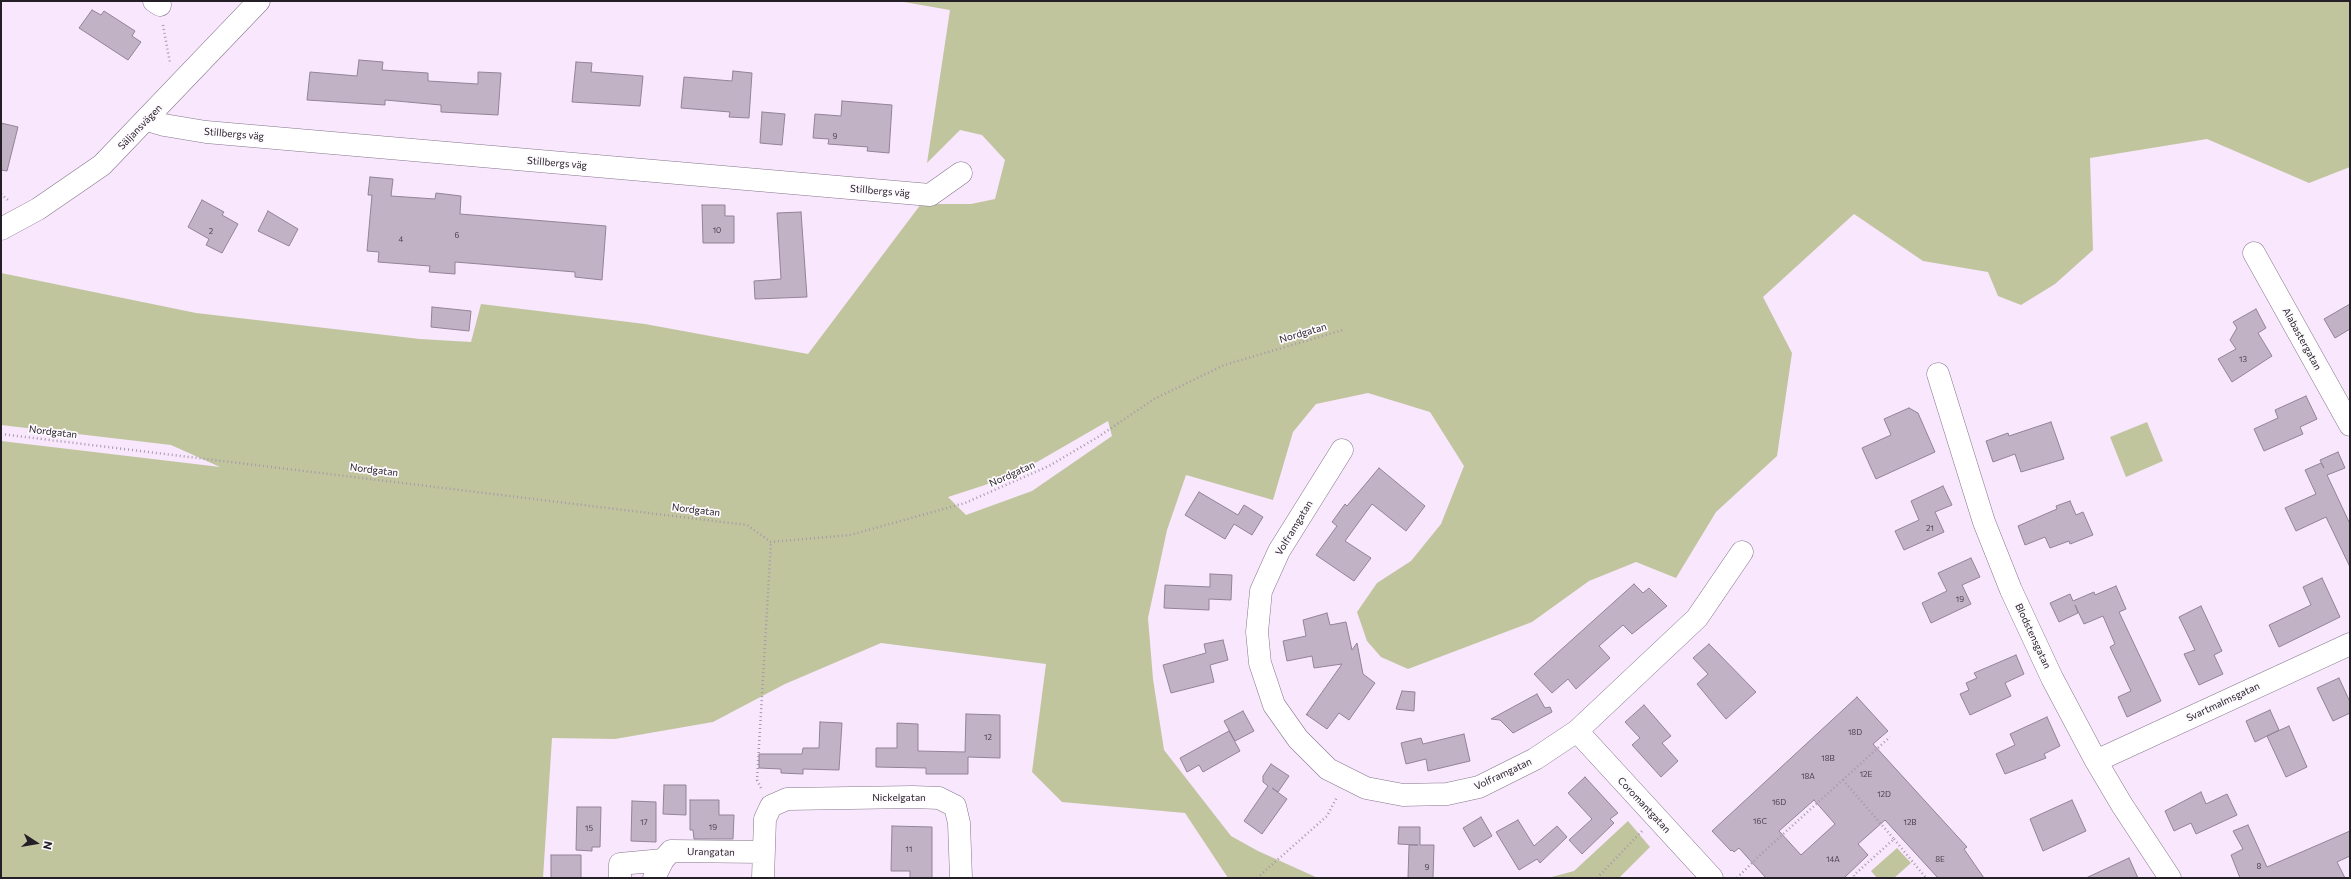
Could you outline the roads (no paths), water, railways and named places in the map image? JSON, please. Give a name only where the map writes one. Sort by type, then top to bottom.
[{"type":"street","name":"Säljansvägen","points":[[1,229],[38,209],[102,165],[147,120],[259,1]]},
{"type":"street","name":"Stillbergs väg","points":[[147,120],[164,125],[206,132],[930,195],[961,173]]},
{"type":"street","name":"Alabastergatan","points":[[2254,253],[2350,425]]},
{"type":"street","name":"Blodstensgatan","points":[[1938,374],[1984,522],[2011,590],[2052,678],[2096,761],[2122,805],[2170,878]]},
{"type":"street","name":"Volframgatan","points":[[1342,450],[1279,550],[1261,591],[1257,632],[1260,663],[1274,705],[1298,739],[1328,770],[1366,788],[1403,795],[1447,794],[1479,787],[1535,759],[1577,731],[1697,618],[1742,552]]},
{"type":"street","name":"Svartmalmsgatan","points":[[2096,761],[2350,644]]},
{"type":"street","name":"Coromantgatan","points":[[1577,731],[1712,878]]},
{"type":"street","name":"Nickelgatan","points":[[763,852],[765,819],[771,806],[787,799],[939,798],[955,806],[959,822],[961,878]]},
{"type":"street","name":"Urangatan","points":[[620,878],[620,864],[659,869],[672,851],[763,852]]},
{"type":"street","points":[[763,852],[763,878]]}]
